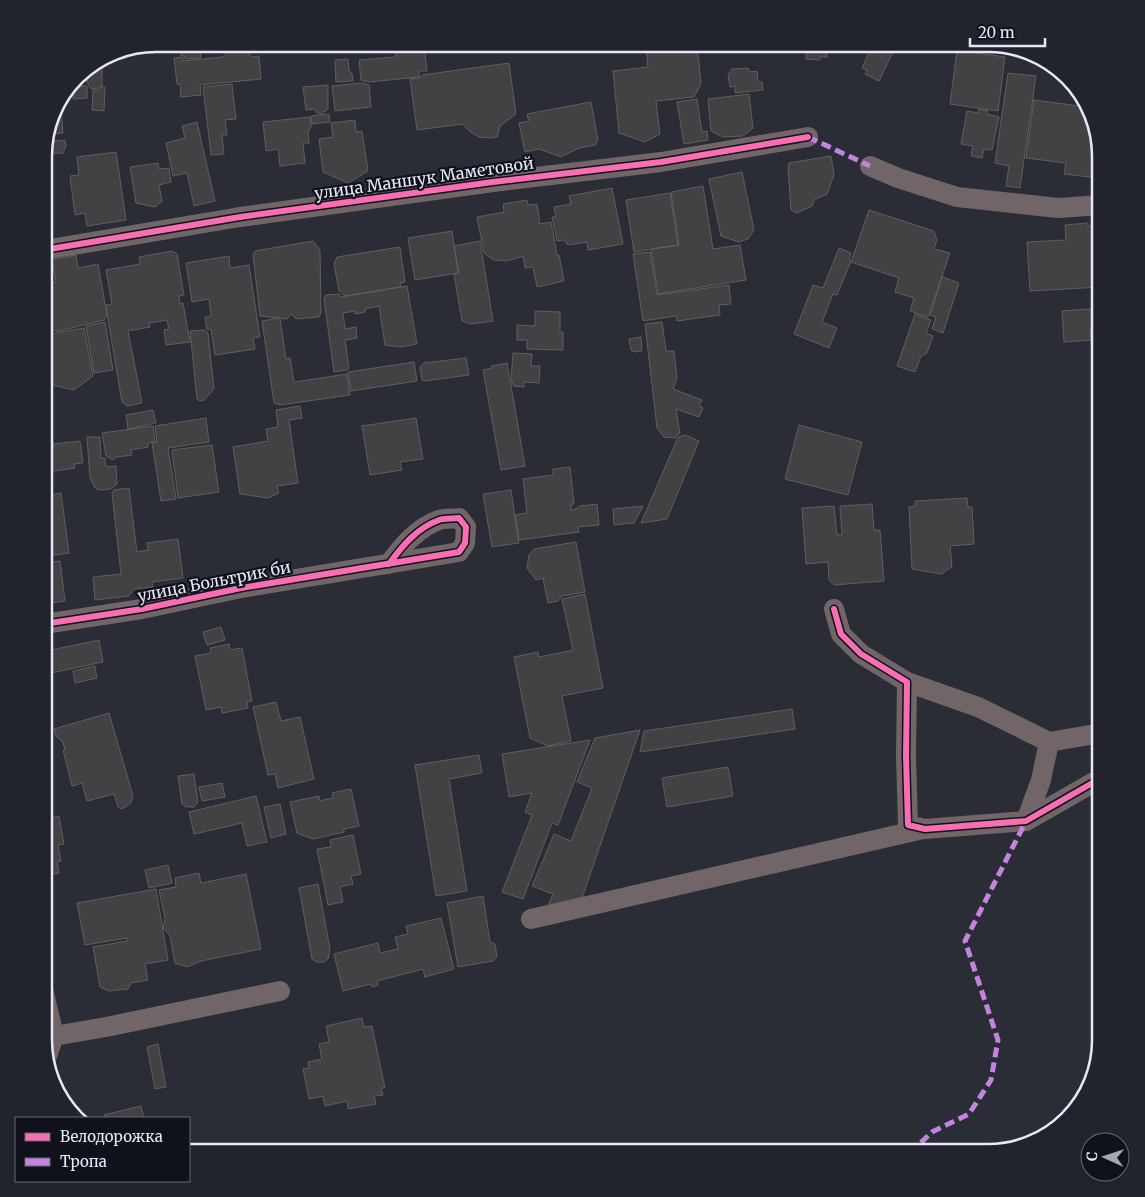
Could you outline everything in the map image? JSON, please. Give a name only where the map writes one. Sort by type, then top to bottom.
[{"type":"street","name":"улица Маншук Маметовой","points":[[53,249],[240,217],[484,183],[661,162],[808,137]]},
{"type":"street","points":[[870,166],[898,178],[957,198],[1058,208],[1092,206]]},
{"type":"street","name":"улица Больтрик би","points":[[52,623],[142,609],[241,588],[389,564]]},
{"type":"street","points":[[834,609],[841,634],[861,654],[907,682],[978,707],[1049,742],[1092,735]]},
{"type":"street","points":[[907,682],[906,756],[908,824],[925,829]]},
{"type":"street","points":[[1026,821],[1041,780],[1049,742]]},
{"type":"street","points":[[531,919],[925,829],[1026,821],[1092,783]]},
{"type":"street","points":[[54,1036],[106,1028],[280,991]]},
{"type":"street","points":[[52,1027],[54,1036],[52,1041]]},
{"type":"building","points":[[181,53],[201,53],[201,58],[185,59],[184,55],[181,56]]},
{"type":"building","points":[[226,53],[248,53],[252,57],[259,56],[261,79],[200,85],[201,95],[181,97],[180,84],[177,84],[174,58],[183,57],[183,61],[223,57]]},
{"type":"building","points":[[395,53],[425,53],[427,71],[419,71],[419,77],[369,82],[361,80],[359,60],[396,57]]},
{"type":"building","points":[[647,53],[698,53],[701,84],[694,97],[656,101],[660,134],[645,142],[619,133],[613,71],[648,67]]},
{"type":"building","points":[[806,53],[827,53],[827,57],[820,57],[820,60],[806,59]]},
{"type":"building","points":[[869,53],[893,53],[879,81],[865,74],[867,70],[862,68]]},
{"type":"building","points":[[957,53],[978,53],[1005,57],[998,111],[950,104]]},
{"type":"building","points":[[348,59],[349,71],[352,73],[353,81],[336,82],[335,60]]},
{"type":"building","points":[[509,63],[516,114],[500,126],[497,137],[479,137],[469,131],[463,124],[417,130],[410,79],[422,77],[422,75]]},
{"type":"building","points":[[102,68],[102,85],[91,89],[87,80]]},
{"type":"building","points":[[748,68],[750,72],[757,71],[758,82],[762,82],[763,90],[735,93],[735,86],[730,87],[728,75],[732,69]]},
{"type":"building","points":[[1008,73],[1036,76],[1020,188],[1006,186],[1009,166],[995,163]]},
{"type":"building","points":[[362,83],[369,85],[371,107],[335,111],[332,86]]},
{"type":"building","points":[[232,84],[236,119],[225,120],[227,135],[222,135],[224,154],[211,155],[203,87]]},
{"type":"building","points":[[328,85],[328,109],[321,114],[317,113],[315,109],[306,110],[303,87]]},
{"type":"building","points":[[80,86],[87,86],[87,98],[73,99],[73,95]]},
{"type":"building","points":[[102,86],[105,87],[104,111],[92,110],[93,90],[98,90]]},
{"type":"building","points":[[749,94],[753,128],[743,136],[723,137],[711,131],[708,99]]},
{"type":"building","points":[[697,99],[702,132],[707,131],[708,140],[684,144],[677,102]]},
{"type":"building","points":[[1034,100],[1079,106],[1091,136],[1092,177],[1064,174],[1066,163],[1026,158]]},
{"type":"building","points":[[591,102],[598,140],[595,145],[579,148],[561,157],[539,149],[525,152],[519,123],[529,121],[527,114]]},
{"type":"building","points":[[979,109],[988,111],[987,114],[999,117],[992,150],[984,149],[982,158],[971,156],[973,146],[961,144],[967,111],[978,113]]},
{"type":"building","points":[[61,114],[63,133],[55,134]]},
{"type":"building","points":[[329,114],[330,122],[312,124],[311,116]]},
{"type":"building","points":[[310,117],[309,143],[303,143],[305,163],[280,166],[278,149],[266,151],[263,122]]},
{"type":"building","points":[[355,120],[356,132],[362,131],[368,171],[348,183],[323,172],[319,139],[333,137],[331,123]]},
{"type":"building","points":[[197,122],[215,201],[194,206],[187,173],[173,176],[166,143],[185,138],[182,126]]},
{"type":"building","points":[[54,140],[65,140],[66,146],[63,153],[53,154]]},
{"type":"building","points":[[116,152],[126,220],[87,226],[85,213],[75,215],[70,176],[79,175],[77,157]]},
{"type":"building","points":[[831,156],[834,175],[827,194],[814,200],[812,206],[797,213],[791,210],[789,163]]},
{"type":"building","points":[[158,163],[159,169],[169,168],[171,182],[159,185],[162,201],[155,207],[136,203],[130,167]]},
{"type":"building","points":[[742,172],[754,230],[748,239],[739,242],[721,236],[709,179]]},
{"type":"building","points":[[703,186],[713,249],[740,245],[746,280],[658,294],[651,249],[679,245],[671,192]]},
{"type":"building","points":[[612,188],[623,244],[588,250],[587,242],[568,245],[564,240],[557,241],[552,217],[556,217],[554,207],[571,204],[569,196]]},
{"type":"building","points":[[670,193],[678,245],[634,252],[626,200]]},
{"type":"building","points":[[527,200],[528,205],[537,204],[540,224],[551,222],[564,281],[537,287],[533,267],[525,268],[523,256],[507,261],[494,260],[484,253],[477,217],[504,212],[503,204]]},
{"type":"building","points":[[869,210],[934,231],[937,240],[934,249],[950,253],[928,317],[910,311],[914,298],[895,292],[899,278],[851,262]]},
{"type":"building","points":[[1088,223],[1088,226],[1092,226],[1092,288],[1030,291],[1027,242],[1066,240],[1065,225]]},
{"type":"building","points":[[452,231],[458,273],[415,280],[408,238]]},
{"type":"building","points":[[313,241],[320,250],[321,312],[319,317],[296,319],[291,314],[287,319],[260,316],[253,255],[255,251]]},
{"type":"building","points":[[480,241],[493,321],[471,324],[462,321],[454,274],[459,273],[454,246]]},
{"type":"building","points":[[400,247],[405,282],[400,283],[401,287],[345,296],[339,291],[334,264],[337,257]]},
{"type":"building","points":[[839,248],[851,253],[849,260],[851,261],[837,295],[833,294],[822,322],[837,328],[829,348],[794,334],[813,285],[823,288]]},
{"type":"building","points":[[172,251],[177,254],[184,295],[179,296],[180,304],[183,303],[190,342],[166,345],[164,330],[169,329],[167,320],[149,323],[150,327],[128,331],[142,403],[127,406],[122,402],[107,314],[106,305],[112,304],[106,270],[140,264],[139,257]]},
{"type":"building","points":[[650,252],[657,295],[729,285],[731,304],[719,305],[720,315],[677,321],[676,316],[643,321],[633,254]]},
{"type":"building","points":[[76,255],[78,268],[98,264],[107,315],[104,320],[59,331],[53,330],[53,283],[56,282],[53,260]]},
{"type":"building","points":[[229,256],[230,268],[249,265],[260,337],[253,338],[255,349],[215,355],[211,329],[207,330],[205,317],[211,316],[209,299],[192,302],[186,263]]},
{"type":"building","points":[[942,277],[959,283],[943,333],[932,329],[936,317],[930,315]]},
{"type":"building","points":[[407,286],[417,344],[401,347],[385,345],[379,306],[365,309],[365,312],[355,314],[355,311],[343,313],[345,329],[356,327],[357,338],[345,340],[349,368],[334,372],[324,299],[326,295],[339,294],[341,297]]},
{"type":"building","points":[[1092,309],[1091,340],[1064,342],[1062,311]]},
{"type":"building","points":[[535,311],[560,312],[560,332],[563,332],[563,350],[527,349],[527,340],[517,340],[517,325],[535,326]]},
{"type":"building","points":[[915,314],[931,320],[926,333],[933,336],[927,353],[921,356],[915,372],[897,366]]},
{"type":"building","points":[[280,318],[286,359],[290,358],[294,382],[347,374],[350,395],[280,405],[274,403],[262,321]]},
{"type":"building","points":[[105,322],[113,370],[94,373],[86,326]]},
{"type":"building","points":[[662,322],[666,351],[674,351],[677,378],[673,389],[702,400],[699,406],[703,408],[699,417],[676,409],[680,433],[675,438],[664,437],[657,428],[645,324]]},
{"type":"building","points":[[84,328],[93,376],[74,390],[53,385],[53,333]]},
{"type":"building","points":[[204,330],[208,333],[214,389],[204,400],[200,401],[197,399],[190,331]]},
{"type":"building","points":[[641,337],[642,351],[635,352],[631,350],[629,339]]},
{"type":"building","points":[[513,353],[532,354],[531,366],[540,366],[539,383],[524,382],[524,387],[514,386],[511,380]]},
{"type":"building","points":[[466,358],[469,375],[422,380],[420,367],[424,363]]},
{"type":"building","points":[[414,362],[417,381],[351,391],[348,372]]},
{"type":"building","points":[[507,363],[525,466],[501,470],[483,370],[492,368],[491,366]]},
{"type":"building","points":[[300,406],[302,418],[289,420],[298,483],[277,486],[279,493],[268,498],[240,494],[233,447],[268,441],[266,429],[278,427],[276,410]]},
{"type":"building","points":[[153,410],[156,423],[128,429],[126,415]]},
{"type":"building","points":[[206,418],[209,442],[168,448],[176,499],[161,501],[152,443],[157,442],[155,426]]},
{"type":"building","points":[[416,418],[423,459],[400,462],[402,470],[370,475],[362,426]]},
{"type":"building","points":[[799,425],[862,442],[848,495],[785,479]]},
{"type":"building","points":[[153,426],[155,442],[148,443],[148,447],[131,450],[132,455],[116,457],[113,460],[106,456],[102,433]]},
{"type":"building","points":[[685,435],[699,441],[667,519],[641,523],[678,437]]},
{"type":"building","points":[[87,437],[100,437],[101,458],[105,458],[106,467],[116,466],[117,484],[111,489],[100,490],[95,488],[90,478]]},
{"type":"building","points":[[80,441],[83,463],[74,464],[75,468],[53,471],[53,444]]},
{"type":"building","points":[[212,445],[219,492],[178,498],[172,450]]},
{"type":"building","points":[[570,467],[574,504],[571,504],[571,510],[580,506],[597,504],[599,525],[578,527],[579,532],[519,540],[515,515],[527,513],[523,479],[553,475],[553,469]]},
{"type":"building","points":[[129,488],[137,552],[148,550],[147,543],[178,539],[183,578],[152,582],[153,587],[134,589],[129,596],[95,600],[93,577],[121,574],[112,493],[114,490]]},
{"type":"building","points":[[511,490],[519,543],[492,547],[483,494]]},
{"type":"building","points":[[61,493],[69,553],[53,556],[53,494]]},
{"type":"building","points":[[967,498],[968,507],[972,507],[974,544],[950,546],[952,567],[941,574],[912,569],[909,507],[915,506],[915,501]]},
{"type":"building","points":[[872,504],[874,530],[880,530],[884,581],[834,585],[829,580],[828,562],[806,564],[802,508],[834,506],[837,535],[842,535],[840,506]]},
{"type":"building","points":[[643,506],[634,523],[614,525],[613,509]]},
{"type":"building","points":[[576,542],[585,592],[562,596],[558,601],[548,603],[543,578],[536,580],[527,568],[529,555],[534,549]]},
{"type":"building","points":[[60,561],[65,601],[52,603],[53,562]]},
{"type":"building","points":[[585,594],[603,688],[562,696],[571,741],[548,746],[530,738],[514,657],[538,652],[539,657],[573,650],[562,599]]},
{"type":"building","points":[[221,627],[225,640],[207,645],[203,632]]},
{"type":"building","points":[[99,640],[103,662],[52,673],[52,650]]},
{"type":"building","points":[[229,644],[230,650],[242,648],[252,701],[247,702],[248,708],[222,713],[221,707],[206,710],[195,656],[211,653],[210,648]]},
{"type":"building","points":[[95,666],[97,678],[75,683],[73,671]]},
{"type":"building","points":[[276,702],[281,721],[300,717],[314,779],[278,788],[275,774],[268,775],[253,707]]},
{"type":"building","points":[[792,709],[795,729],[640,752],[644,731]]},
{"type":"building","points":[[109,713],[133,796],[131,803],[122,809],[118,807],[114,794],[87,801],[82,783],[72,786],[63,750],[65,750],[63,742],[56,736],[54,729]]},
{"type":"building","points":[[640,730],[580,904],[546,910],[553,894],[532,886],[554,834],[571,841],[592,788],[577,782],[595,738]]},
{"type":"building","points":[[590,740],[558,825],[552,823],[523,899],[502,892],[532,815],[525,812],[532,793],[509,797],[502,754]]},
{"type":"building","points":[[479,755],[482,773],[449,779],[467,891],[436,896],[415,765]]},
{"type":"building","points":[[728,767],[733,796],[667,807],[662,778]]},
{"type":"building","points":[[194,774],[198,802],[194,807],[186,807],[182,804],[178,776]]},
{"type":"building","points":[[222,783],[225,797],[202,801],[199,787]]},
{"type":"building","points":[[351,789],[359,826],[344,829],[344,832],[313,839],[297,833],[290,802],[319,796],[320,801],[333,798],[332,793]]},
{"type":"building","points":[[256,796],[267,842],[247,846],[242,823],[194,834],[189,812]]},
{"type":"building","points":[[280,804],[286,834],[271,838],[264,807]]},
{"type":"building","points":[[59,816],[64,844],[58,845],[61,861],[57,862],[59,873],[52,875],[52,817]]},
{"type":"building","points":[[353,835],[361,874],[351,876],[353,884],[340,887],[343,902],[328,905],[317,849],[331,847],[330,840]]},
{"type":"building","points":[[168,865],[172,883],[149,888],[145,870]]},
{"type":"building","points":[[199,873],[201,883],[246,874],[261,949],[201,961],[187,967],[175,963],[170,936],[163,928],[165,918],[159,890],[176,887],[175,878]]},
{"type":"building","points":[[318,884],[330,949],[328,959],[324,962],[317,962],[312,959],[299,888]]},
{"type":"building","points":[[156,889],[168,960],[145,964],[148,980],[131,983],[128,989],[109,991],[100,987],[93,947],[127,941],[127,938],[85,945],[77,903]]},
{"type":"building","points":[[483,896],[490,942],[495,944],[497,956],[493,961],[458,967],[447,903]]},
{"type":"building","points":[[441,918],[454,969],[425,977],[423,969],[377,981],[378,985],[372,987],[371,984],[343,991],[334,954],[378,943],[380,953],[398,949],[395,937],[408,934],[406,926]]},
{"type":"building","points":[[362,1018],[364,1027],[372,1026],[385,1088],[381,1088],[383,1095],[374,1096],[376,1104],[348,1109],[347,1101],[325,1106],[323,1096],[309,1099],[303,1069],[309,1068],[308,1062],[322,1059],[319,1044],[329,1042],[326,1026]]},
{"type":"building","points":[[158,1044],[166,1087],[155,1089],[147,1047]]},
{"type":"building","points":[[141,1106],[144,1117],[105,1117],[104,1115]]},
{"type":"marked path","points":[[808,137],[870,166]]},
{"type":"marked path","points":[[919,1144],[932,1132],[969,1114],[991,1080],[998,1040],[965,941],[1026,821]]},
{"type":"cycle path","points":[[53,249],[240,217],[493,182],[661,162],[808,137]]},
{"type":"cycle path","points":[[459,518],[466,527],[465,543],[459,552],[389,564],[411,538],[431,523],[441,519],[459,518]]},
{"type":"cycle path","points":[[52,623],[142,609],[241,588],[389,564]]},
{"type":"cycle path","points":[[834,609],[841,634],[861,654],[907,682],[906,756],[908,825],[925,829],[1026,821],[1092,783]]}]
